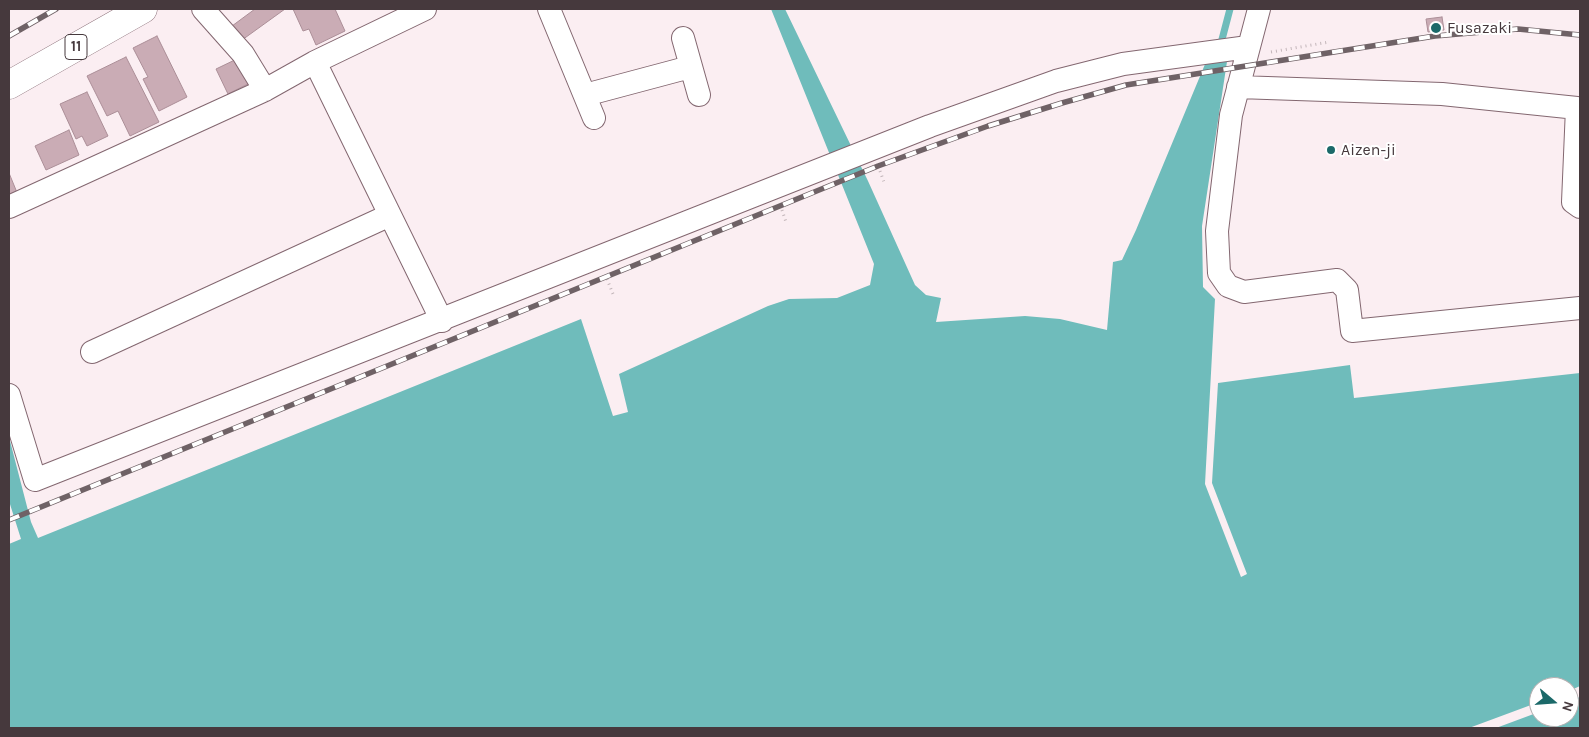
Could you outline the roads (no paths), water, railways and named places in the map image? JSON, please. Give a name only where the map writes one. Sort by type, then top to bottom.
[{"type":"highway","name":"11","points":[[9,85],[143,9]]},
{"type":"street","points":[[203,9],[243,54],[265,90]]},
{"type":"street","points":[[9,207],[265,90],[315,62],[425,9]]},
{"type":"street","points":[[549,9],[594,118]]},
{"type":"street","points":[[1259,9],[1231,115],[1217,231],[1219,273],[1228,286],[1244,292],[1338,280],[1347,290],[1352,331],[1580,308]]},
{"type":"street","points":[[683,38],[699,95]]},
{"type":"street","points":[[9,394],[35,480],[930,126],[1056,80],[1123,64],[1247,52]]},
{"type":"street","points":[[315,62],[442,320]]},
{"type":"street","points":[[585,95],[690,66]]},
{"type":"street","points":[[1238,88],[1442,94],[1577,108],[1573,202],[1580,207]]},
{"type":"street","points":[[92,352],[390,215]]},
{"type":"water","points":[[771,9],[785,9],[868,181],[915,285],[926,295],[941,298],[936,322],[1025,316],[1060,319],[1107,330],[1113,262],[1122,260],[1136,230],[1208,57],[1228,55],[1202,226],[1203,287],[1215,299],[1205,484],[1241,577],[1247,574],[1212,483],[1218,383],[1350,365],[1354,398],[1580,373],[1580,686],[1579,677],[1529,677],[1529,706],[1469,728],[9,728],[9,544],[21,539],[9,501],[9,437],[31,522],[38,538],[581,319],[613,416],[628,412],[619,374],[768,306],[789,299],[837,298],[870,285],[874,264]]},
{"type":"water","points":[[1579,697],[1580,728],[1496,728],[1529,716],[1529,727],[1579,727]]},
{"type":"waterway","points":[[1220,47],[1230,9]]},
{"type":"railway","points":[[9,36],[56,9]]},
{"type":"railway","points":[[9,520],[878,166],[988,126],[1062,103],[1126,85],[1435,36],[1518,29],[1580,35]]},
{"type":"place","name":"Fusazaki","points":[[1436,28]]},
{"type":"place","name":"Aizen-ji","points":[[1331,150]]}]
